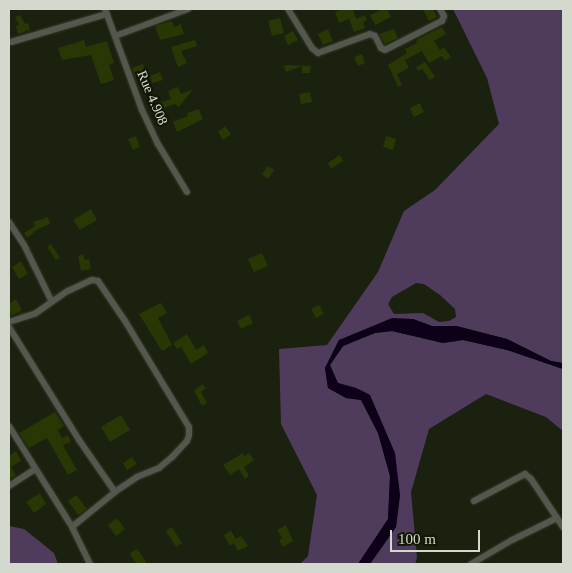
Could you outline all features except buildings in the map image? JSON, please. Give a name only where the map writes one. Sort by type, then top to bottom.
[{"type":"street","points":[[115,36],[188,9]]},
{"type":"street","points":[[288,9],[312,48],[318,53],[370,34],[375,36],[381,48],[385,50],[442,21],[444,16],[440,9]]},
{"type":"street","points":[[11,42],[106,11]]},
{"type":"street","name":"Rue 4.908","points":[[106,11],[146,118],[158,144],[187,192]]},
{"type":"street","points":[[9,222],[25,247],[51,300]]},
{"type":"street","points":[[9,322],[36,313],[51,300],[92,280],[102,284],[189,427],[187,441],[172,457],[159,468],[137,478],[115,492],[72,527]]},
{"type":"street","points":[[9,327],[79,440],[115,492]]},
{"type":"street","points":[[9,426],[72,527],[90,564]]},
{"type":"street","points":[[9,486],[36,469]]},
{"type":"street","points":[[474,501],[525,474],[531,479],[563,527]]},
{"type":"street","points":[[471,564],[512,540],[557,518]]},
{"type":"shaded area","points":[[453,9],[563,9],[563,363],[551,361],[507,339],[457,326],[432,326],[413,319],[339,340],[325,368],[328,388],[346,398],[361,400],[378,433],[390,476],[388,519],[358,564],[300,564],[308,556],[317,495],[281,424],[279,349],[327,345],[378,272],[404,211],[435,190],[499,124],[487,78]],"holes":[[[416,283],[424,284],[455,309],[456,317],[449,321],[439,322],[423,313],[394,314],[388,304],[392,297]]]},
{"type":"shaded area","points":[[392,318],[413,319],[432,326],[456,326],[507,339],[551,361],[563,363],[563,369],[507,350],[463,340],[443,343],[392,331],[375,333],[343,346],[330,365],[338,383],[356,388],[370,395],[395,453],[400,495],[396,527],[370,564],[358,564],[388,519],[390,476],[378,433],[361,400],[346,398],[328,388],[325,368],[339,340]]},
{"type":"shaded area","points":[[392,331],[443,343],[463,340],[507,350],[563,369],[563,431],[546,417],[486,394],[429,429],[411,492],[417,558],[415,564],[370,564],[396,527],[400,495],[370,395],[356,388],[337,383],[330,365],[343,346],[375,333]]},
{"type":"shaded area","points":[[9,526],[24,529],[54,553],[58,564],[9,564]]}]
